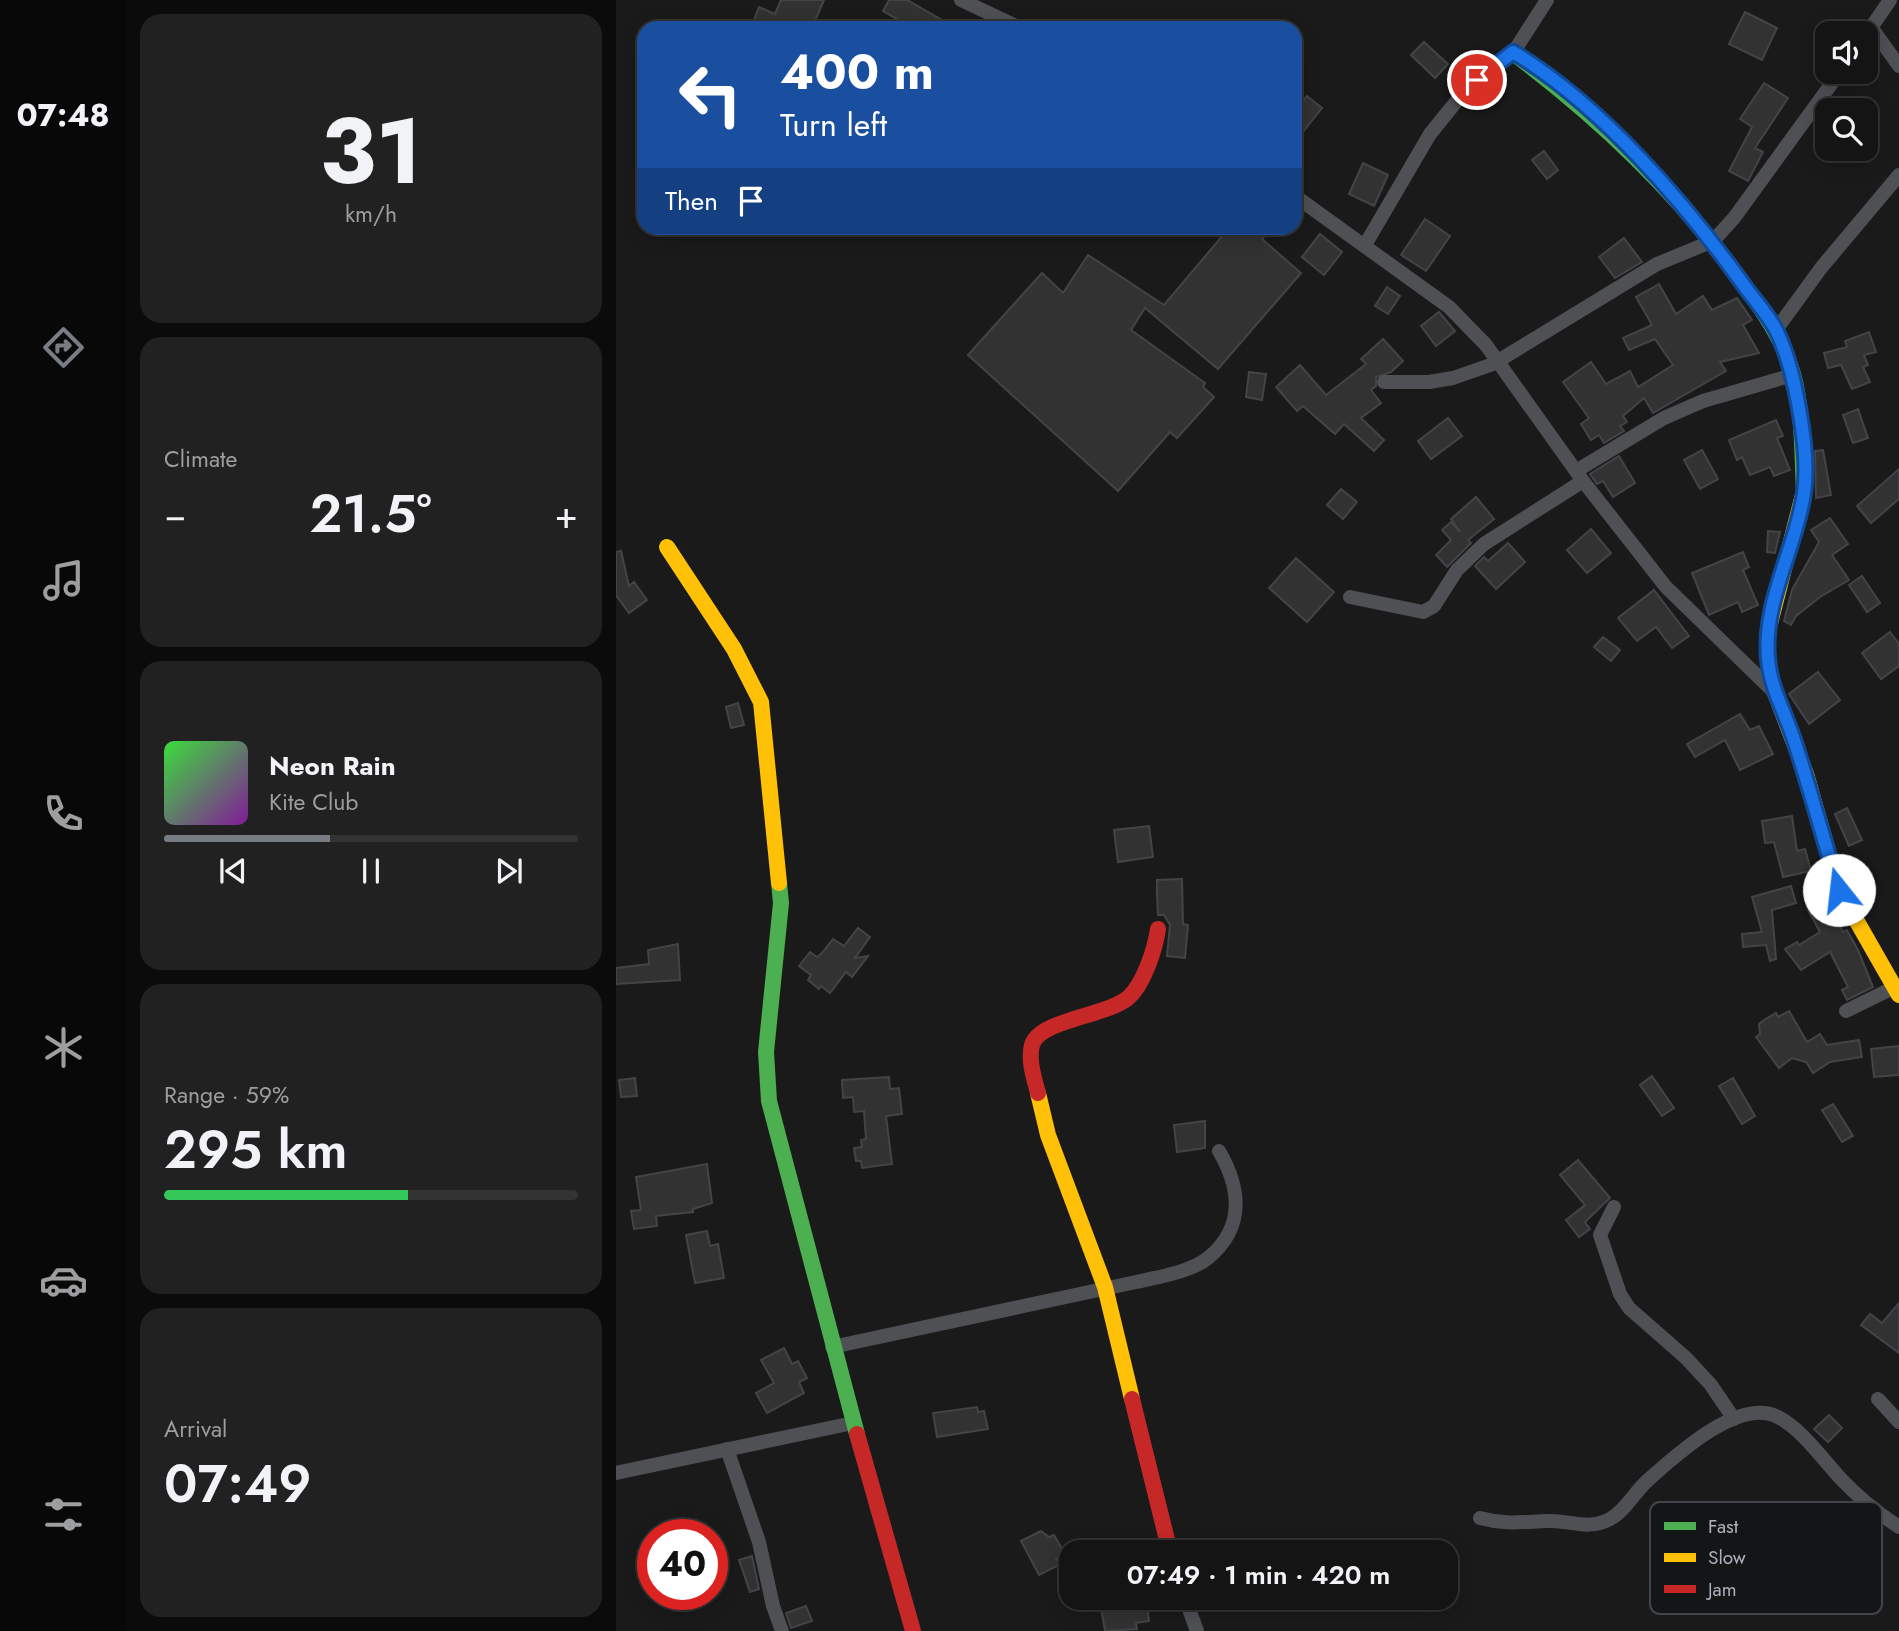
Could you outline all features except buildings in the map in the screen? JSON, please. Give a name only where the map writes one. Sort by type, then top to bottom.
[{"type":"street","points":[[961,0],[1005,21]]},
{"type":"street","points":[[1876,21],[1891,0]]},
{"type":"street","points":[[1365,245],[1430,134],[1464,92],[1513,52],[1544,1]]},
{"type":"street","points":[[1878,43],[1899,66]]},
{"type":"street","points":[[1513,52],[1541,72],[1623,142],[1713,241],[1776,330],[1793,375],[1801,430],[1804,492],[1767,635],[1775,693],[1801,761],[1839,890],[1897,991],[1846,1011]]},
{"type":"street","points":[[1384,382],[1429,382],[1498,362],[1657,264],[1713,241],[1734,218],[1831,84]]},
{"type":"street","points":[[1776,330],[1821,268],[1899,175]]},
{"type":"street","points":[[1302,201],[1449,307],[1498,362],[1579,476],[1666,587],[1775,693]]},
{"type":"street","points":[[1350,597],[1423,612],[1434,606],[1457,570],[1484,544],[1664,418],[1703,401],[1793,375]]},
{"type":"street","points":[[667,547],[734,649],[761,702],[781,903],[779,952],[766,1052],[769,1101],[832,1347],[914,1631]]},
{"type":"street","points":[[1158,929],[1155,952],[1129,997],[1115,1007],[1042,1030],[1032,1043],[1031,1064],[1048,1135],[1105,1287],[1167,1540]]},
{"type":"street","points":[[832,1347],[1170,1274],[1208,1258],[1227,1234],[1237,1204],[1234,1177],[1219,1151]]},
{"type":"street","points":[[1614,1207],[1600,1235],[1620,1294],[1639,1318],[1694,1367],[1734,1419]]},
{"type":"street","points":[[1878,1399],[1899,1422]]},
{"type":"street","points":[[1480,1518],[1505,1524],[1550,1521],[1588,1527],[1600,1523],[1622,1509],[1645,1483],[1702,1436],[1747,1413],[1776,1416],[1811,1446],[1864,1502]]},
{"type":"street","points":[[616,1473],[853,1423]]},
{"type":"street","points":[[727,1449],[759,1542],[782,1631]]},
{"type":"street","points":[[1882,1515],[1899,1527]]},
{"type":"street","points":[[1189,1610],[1197,1631]]},
{"type":"traffic: fast","points":[[1513,53],[1607,131],[1664,187],[1717,249],[1765,315],[1784,349],[1793,374],[1802,432],[1804,491]]},
{"type":"traffic: fast","points":[[779,883],[781,903],[766,1052],[769,1101],[857,1434]]},
{"type":"traffic: slow","points":[[1804,491],[1767,635],[1768,661],[1775,693],[1806,774],[1839,890],[1899,995]]},
{"type":"traffic: slow","points":[[667,547],[734,649],[761,702],[779,883]]},
{"type":"traffic: slow","points":[[1038,1093],[1048,1135],[1105,1287],[1132,1399]]},
{"type":"traffic: jam","points":[[1038,1093],[1031,1057],[1032,1045],[1037,1037],[1060,1024],[1128,998],[1144,975],[1158,929]]},
{"type":"traffic: jam","points":[[1132,1399],[1167,1540]]},
{"type":"traffic: jam","points":[[857,1434],[913,1631]]},
{"type":"route","points":[[1477,80],[1513,52],[1579,103],[1623,142],[1671,192],[1713,241],[1776,330],[1793,375],[1801,430],[1804,492],[1767,635],[1768,661],[1775,693],[1806,774],[1839,890]]}]
